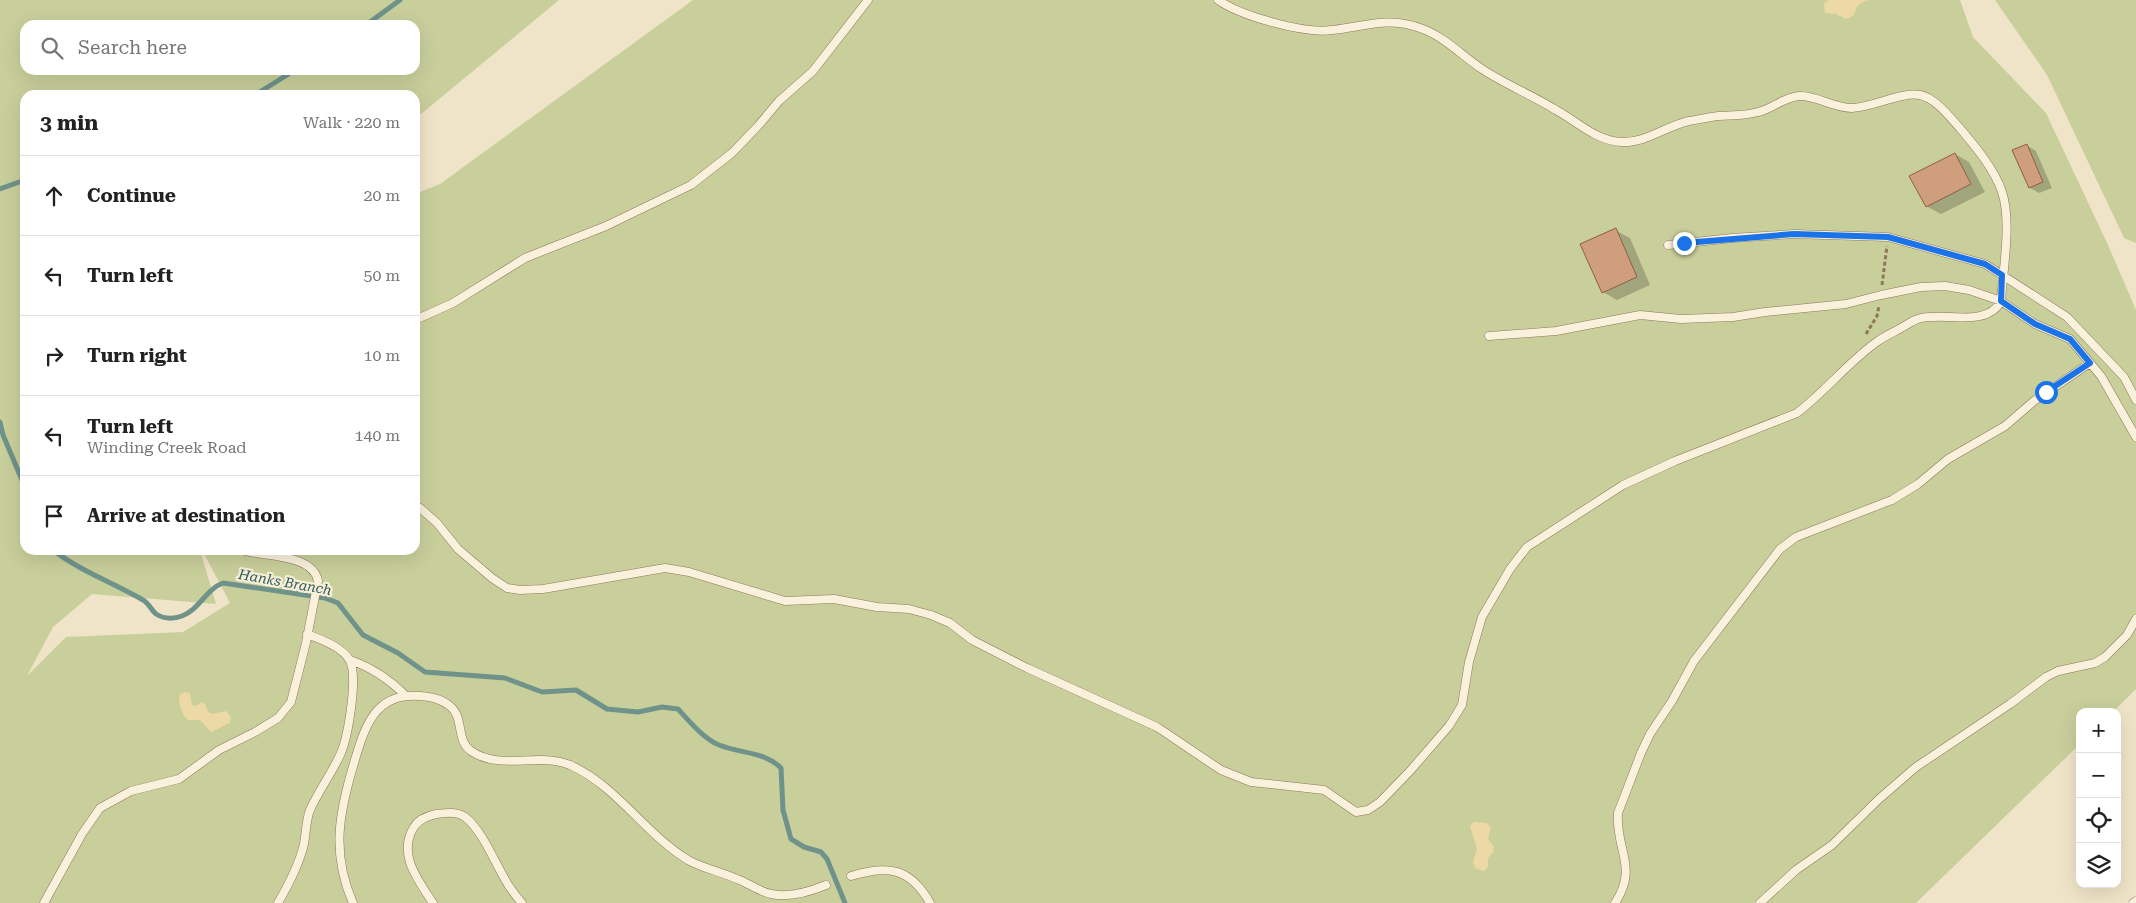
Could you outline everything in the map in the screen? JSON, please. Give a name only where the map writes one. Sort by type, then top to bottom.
[{"type":"lane","points":[[420,318],[453,304],[525,258],[606,226],[690,185],[732,153],[779,101],[813,71],[868,0]]},
{"type":"lane","points":[[420,510],[437,524],[458,549],[492,578],[508,588],[520,590],[543,589],[665,568],[689,572],[785,602],[834,599],[877,607],[909,609],[931,615],[950,623],[972,640],[1027,668],[1157,728],[1221,770],[1251,782],[1324,790],[1356,812],[1368,810],[1380,802],[1449,726],[1462,705],[1469,662],[1482,617],[1510,569],[1527,547],[1623,485],[1675,461],[1797,413],[1814,400],[1843,370],[1878,340],[1919,318],[1961,318],[1988,313],[1998,308],[2001,301],[2006,211],[2002,192],[1994,175],[1966,136],[1942,109],[1924,96],[1912,94],[1865,107],[1844,108],[1807,96],[1796,96],[1758,112],[1715,116],[1682,122],[1642,140],[1622,142],[1600,137],[1586,131],[1557,110],[1520,92],[1481,68],[1441,38],[1419,27],[1382,21],[1331,31],[1302,30],[1249,14],[1218,0]]},
{"type":"lane","points":[[1668,245],[1794,234],[1888,237],[1985,264],[2067,317],[2124,377],[2136,400]]},
{"type":"lane","points":[[1489,336],[1556,331],[1640,315],[1681,319],[1733,317],[1765,312],[1810,309],[1846,304],[1921,287],[1945,286],[2001,301],[2035,324],[2070,339],[2105,383],[2136,438]]},
{"type":"lane","points":[[1615,903],[1625,886],[1627,871],[1618,813],[1641,753],[1694,660],[1780,549],[1796,537],[1892,500],[1918,484],[1948,459],[2005,426],[2034,401],[2090,363]]},
{"type":"lane","points":[[44,903],[82,834],[100,808],[131,791],[179,779],[219,750],[278,718],[291,702],[318,581],[312,567],[296,560],[268,555]]},
{"type":"lane","points":[[1760,903],[1796,870],[1832,845],[1878,799],[1916,767],[2010,704],[2046,677],[2058,671],[2095,663],[2105,657],[2127,634],[2136,619]]},
{"type":"lane","points":[[278,903],[295,869],[304,844],[309,812],[342,752],[347,731],[351,696],[353,670],[350,660],[344,653],[327,641],[307,634]]},
{"type":"lane","points":[[350,660],[362,664],[395,685],[405,695]]},
{"type":"lane","points":[[353,903],[342,864],[338,837],[344,797],[368,722],[381,707],[393,698],[405,695],[435,697],[452,708],[459,720],[461,736],[469,750],[488,759],[549,760],[569,765],[593,777],[661,839],[688,860],[770,894],[789,896],[826,885]]},
{"type":"lane","points":[[433,903],[416,876],[407,852],[408,838],[416,823],[429,816],[450,812],[464,816],[475,829],[507,884],[522,903]]},
{"type":"lane","points":[[851,876],[873,870],[899,871],[912,881],[930,903]]},
{"type":"green space","points":[[0,0],[559,0],[420,115],[420,90],[20,90],[20,555],[201,555],[216,604],[92,594],[53,627],[27,676],[66,637],[183,632],[230,603],[205,555],[420,555],[420,192],[440,184],[693,0],[1960,0],[1973,37],[2046,113],[2108,245],[2136,310],[2136,689],[2117,708],[2076,708],[2076,748],[1916,903],[0,903]]},
{"type":"green space","points":[[1995,0],[2136,0],[2136,243],[2124,238],[2047,75]]},
{"type":"sand","points":[[1828,0],[1869,0],[1859,5],[1853,15],[1846,19],[1836,14],[1825,13],[1824,3]]},
{"type":"sand","points":[[190,693],[192,705],[195,706],[202,702],[205,704],[208,712],[212,714],[226,711],[231,717],[230,723],[211,732],[200,720],[188,720],[182,712],[179,701],[180,694]]},
{"type":"sand","points":[[1474,822],[1486,823],[1491,827],[1488,839],[1494,847],[1493,852],[1488,858],[1488,867],[1484,871],[1475,868],[1473,862],[1477,849],[1470,826]]},
{"type":"building","points":[[2027,144],[2043,182],[2029,188],[2012,150]]},
{"type":"building","points":[[1955,153],[1971,184],[1926,207],[1909,176]]},
{"type":"building","points":[[1616,228],[1637,277],[1602,293],[1580,244]]},
{"type":"waterway","points":[[373,20],[400,0]]},
{"type":"waterway","points":[[263,90],[287,75]]},
{"type":"waterway","points":[[0,189],[20,182]]},
{"type":"waterway","name":"Hanks Branch","points":[[0,422],[3,435],[20,475]]},
{"type":"waterway","name":"Hanks Branch","points":[[60,555],[143,600],[156,614],[162,617],[176,618],[188,613],[212,590],[223,583],[325,598],[338,603],[363,635],[398,653],[425,672],[505,678],[542,692],[576,690],[607,709],[638,712],[662,707],[678,709],[697,729],[713,742],[727,748],[767,758],[781,768],[783,810],[791,839],[804,847],[821,852],[827,859],[845,903]]},
{"type":"route","points":[[1684,243],[1794,234],[1888,237],[1985,264],[2002,275],[2001,301],[2035,324],[2070,339],[2082,351],[2090,363],[2046,392]]}]
